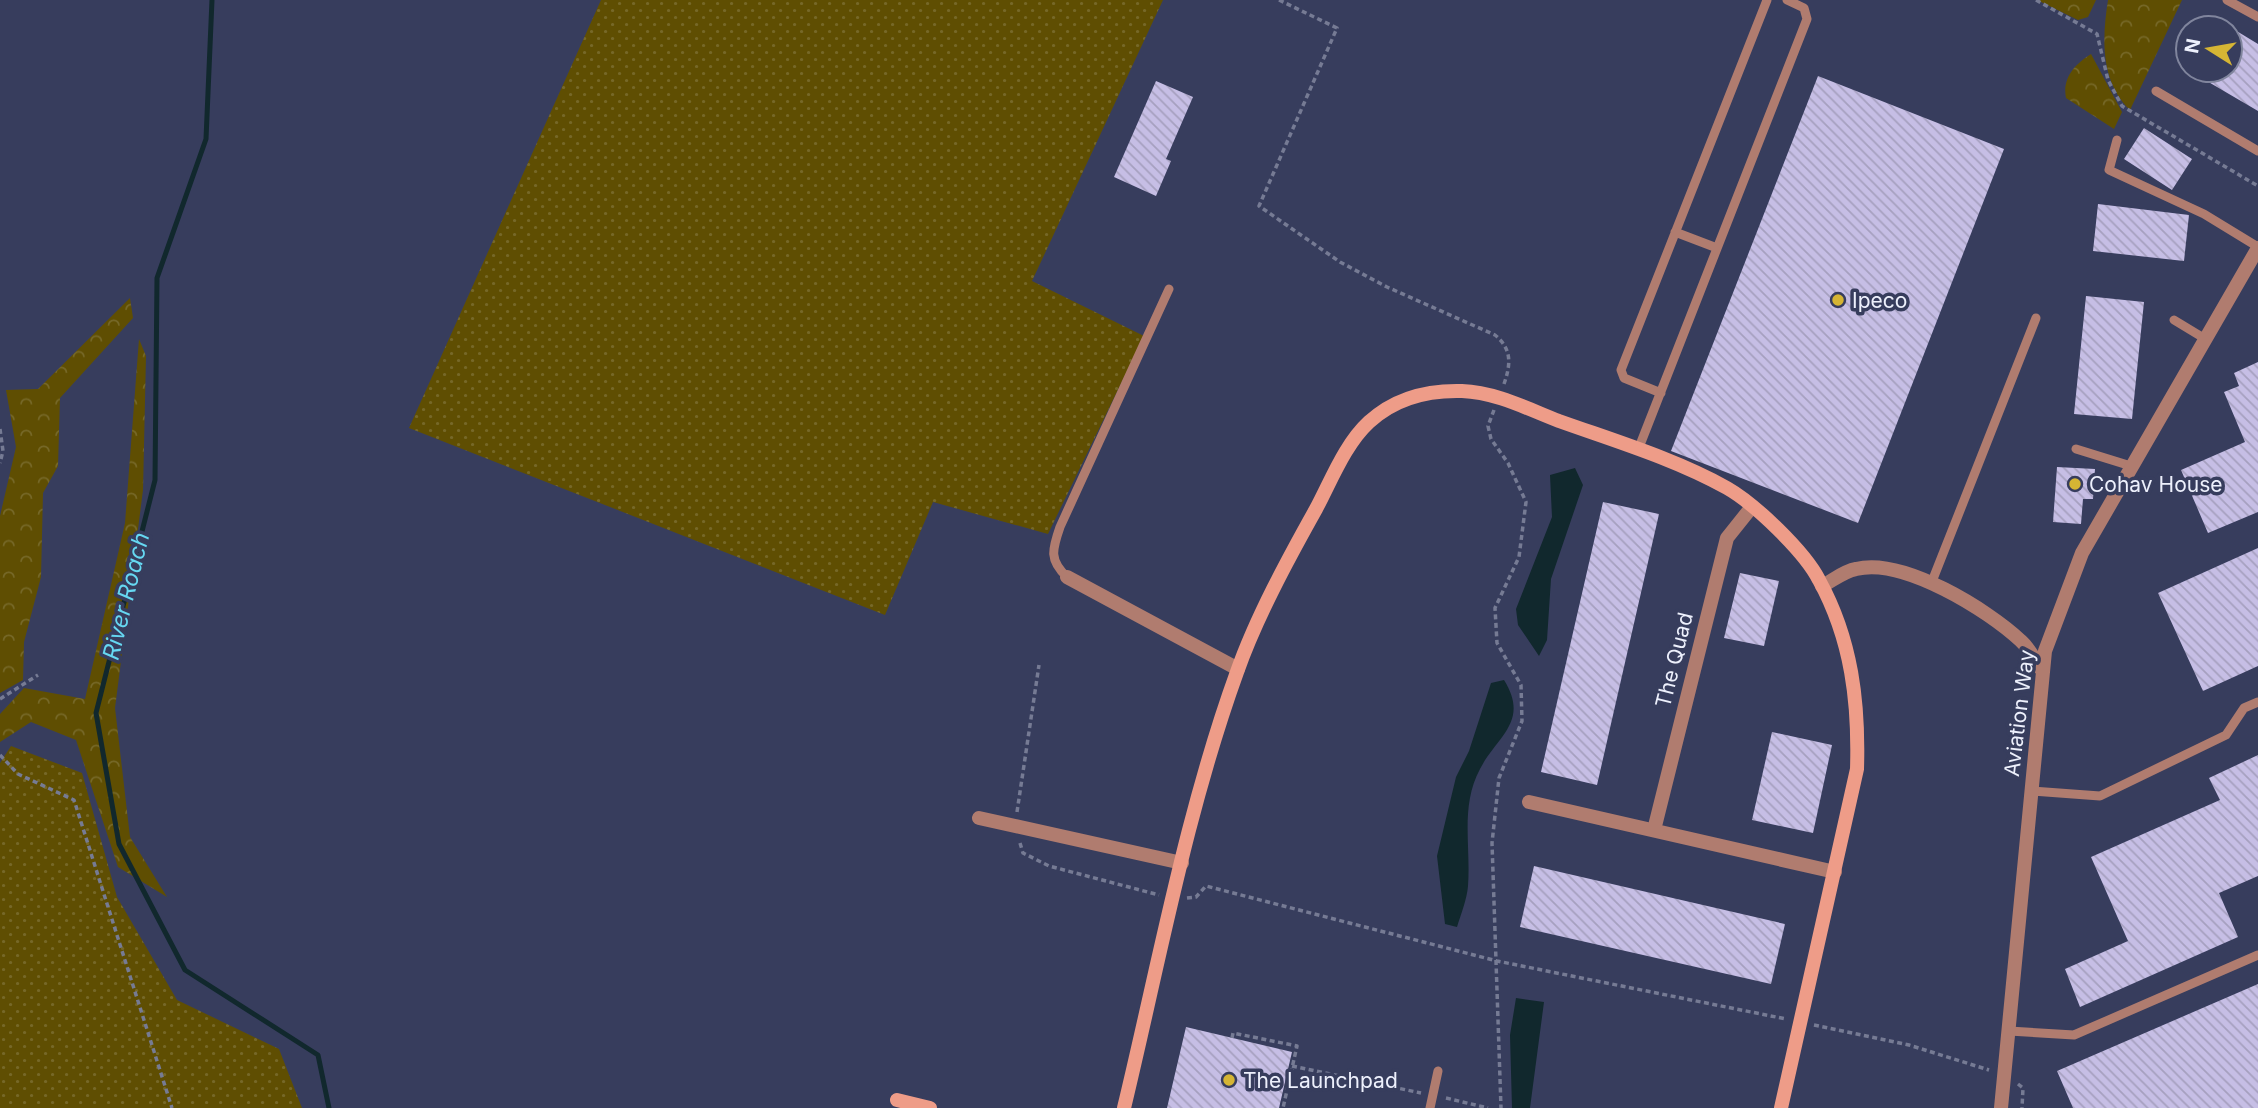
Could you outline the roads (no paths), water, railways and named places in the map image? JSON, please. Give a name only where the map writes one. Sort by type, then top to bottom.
[{"type":"street","name":"Aviation Way","points":[[2001,1108],[2045,651],[2082,553],[2258,248]]},
{"type":"street","points":[[1124,1108],[1197,799],[1238,669],[1299,539],[1352,443],[1367,423],[1396,402],[1430,391],[1466,391],[1499,398],[1638,450],[1730,489],[1795,549],[1822,586],[1855,680],[1859,719],[1857,769],[1781,1108]]},
{"type":"street","name":"The Quad","points":[[1654,830],[1727,538],[1751,508]]},
{"type":"street","points":[[1822,586],[1854,569],[1873,567],[1905,574],[1931,584],[1984,614],[2023,642],[2043,672]]},
{"type":"street","points":[[1067,578],[1238,669]]},
{"type":"street","points":[[1529,802],[1835,872]]},
{"type":"street","points":[[979,818],[1182,863]]},
{"type":"street","points":[[897,1100],[930,1108]]},
{"type":"lane","points":[[1661,393],[1624,378],[1621,370],[1767,0]]},
{"type":"lane","points":[[1638,450],[1807,19],[1804,8],[1787,0]]},
{"type":"lane","points":[[2227,0],[2258,17]]},
{"type":"lane","points":[[2156,91],[2258,151]]},
{"type":"lane","points":[[2117,140],[2109,170],[2204,214],[2258,248]]},
{"type":"lane","points":[[1675,232],[1717,248]]},
{"type":"lane","points":[[1067,578],[1055,565],[1051,552],[1169,289]]},
{"type":"lane","points":[[1931,584],[2036,318]]},
{"type":"lane","points":[[2174,320],[2207,340]]},
{"type":"lane","points":[[2076,449],[2131,466]]},
{"type":"lane","points":[[2032,791],[2100,796],[2226,735],[2244,708],[2258,702]]},
{"type":"lane","points":[[2009,1031],[2074,1035],[2258,955]]},
{"type":"lane","points":[[1430,1108],[1438,1071]]},
{"type":"waterway","name":"River Roach","points":[[212,0],[206,139],[157,278],[155,480],[96,713],[119,844],[185,970],[318,1055],[329,1108]]},
{"type":"place","name":"Ipeco","points":[[1838,300]]},
{"type":"place","name":"Cohav House","points":[[2075,484]]},
{"type":"place","name":"The Launchpad","points":[[1229,1080]]}]
